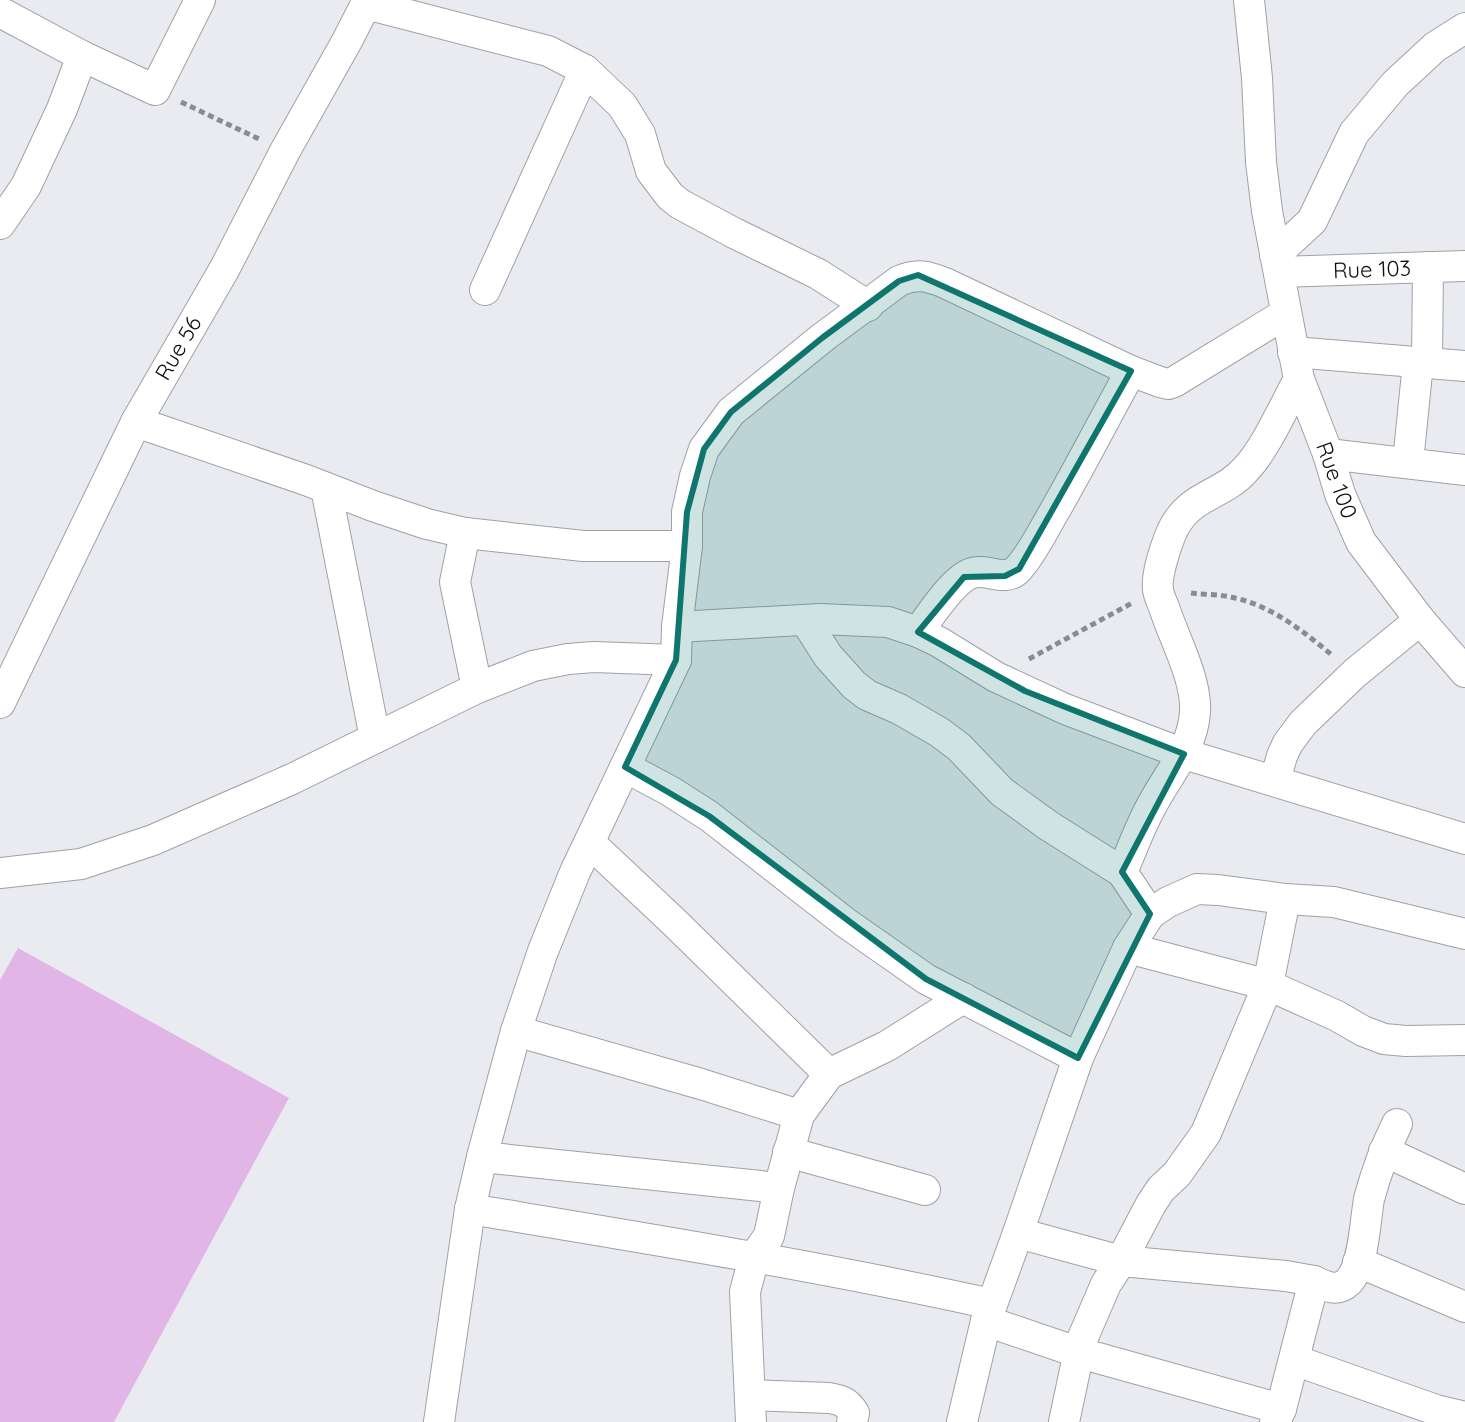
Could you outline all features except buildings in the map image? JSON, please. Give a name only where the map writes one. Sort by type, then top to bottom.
[{"type":"street","points":[[0,12],[82,56],[155,90],[200,0]]},
{"type":"street","name":"Rue 100","points":[[1249,0],[1267,211],[1296,366],[1340,494],[1361,542],[1420,620],[1465,672]]},
{"type":"street","points":[[367,2],[548,51],[585,70],[622,105],[640,134],[651,171],[670,196],[734,233],[818,274],[868,306]]},
{"type":"street","name":"Rue 56","points":[[0,703],[136,422],[225,268],[367,2]]},
{"type":"street","points":[[1277,263],[1312,221],[1354,133],[1387,93],[1435,47],[1465,28]]},
{"type":"street","points":[[0,224],[26,186],[62,109],[82,56]]},
{"type":"street","points":[[485,290],[585,70]]},
{"type":"street","name":"Rue 103","points":[[1277,263],[1465,266]]},
{"type":"street","points":[[1408,462],[1423,364],[1428,267]]},
{"type":"street","points":[[439,1422],[470,1209],[516,1031],[543,951],[575,872],[676,660],[690,495],[704,449],[717,429],[731,412],[822,338],[899,281],[918,275],[929,277],[1131,371],[1168,384],[1285,314]]},
{"type":"street","points":[[1122,872],[1149,809],[1184,754],[1196,711],[1193,688],[1158,590],[1170,537],[1179,520],[1191,506],[1246,471],[1256,457],[1296,366],[1465,366]]},
{"type":"street","points":[[918,632],[964,577],[982,572],[1005,576],[1019,569],[1062,498],[1131,371]]},
{"type":"street","points":[[136,422],[373,506],[465,533],[583,546],[687,546]]},
{"type":"street","points":[[1328,454],[1465,470]]},
{"type":"street","points":[[326,488],[375,738]]},
{"type":"street","points":[[465,533],[455,582],[477,688]]},
{"type":"street","points":[[677,627],[805,620],[888,622],[939,642],[996,677],[1065,709],[1184,754],[1465,839]]},
{"type":"street","points":[[805,620],[828,656],[854,685],[867,695],[939,732],[959,747],[1002,792],[1122,872],[1150,914]]},
{"type":"street","points":[[1275,780],[1288,743],[1303,723],[1355,673],[1420,620]]},
{"type":"street","points":[[0,873],[81,864],[153,840],[292,779],[477,688],[533,666],[594,657],[676,660]]},
{"type":"street","points":[[625,767],[709,816],[899,962],[1078,1058]]},
{"type":"street","points":[[590,843],[829,1074]]},
{"type":"street","points":[[962,1422],[988,1312],[1078,1058],[1128,948],[1150,914],[1197,889],[1334,902],[1465,934]]},
{"type":"street","points":[[1064,1422],[1081,1342],[1106,1284],[1151,1204],[1206,1133],[1268,985],[1285,899]]},
{"type":"street","points":[[1128,948],[1268,985],[1384,1039],[1465,1040]]},
{"type":"street","points":[[852,1422],[854,1413],[848,1404],[829,1398],[751,1408],[745,1292],[754,1257],[769,1236],[799,1115],[829,1074],[887,1046],[963,998]]},
{"type":"street","points":[[516,1031],[799,1115]]},
{"type":"street","points":[[1018,1233],[1121,1261],[1286,1276],[1334,1288],[1341,1287],[1354,1276],[1370,1198],[1390,1137],[1465,1189]]},
{"type":"street","points":[[788,1152],[925,1190]]},
{"type":"street","points":[[482,1157],[779,1188]]},
{"type":"street","points":[[470,1209],[881,1279],[988,1312],[1080,1353],[1278,1415],[1314,1281]]},
{"type":"street","points":[[1358,1262],[1465,1307]]},
{"type":"street","points":[[1294,1360],[1436,1410],[1465,1417]]},
{"type":"path","points":[[155,90],[285,151]]},
{"type":"highlighted area","points":[[918,275],[1131,371],[1019,569],[1005,576],[964,577],[918,632],[1025,691],[1184,754],[1122,872],[1150,914],[1078,1058],[926,979],[709,816],[625,767],[676,660],[687,512],[704,449],[731,412],[822,338],[899,281]]},
{"type":"shaded area","points":[[18,948],[289,1098],[114,1422],[0,1422],[0,980]]}]
